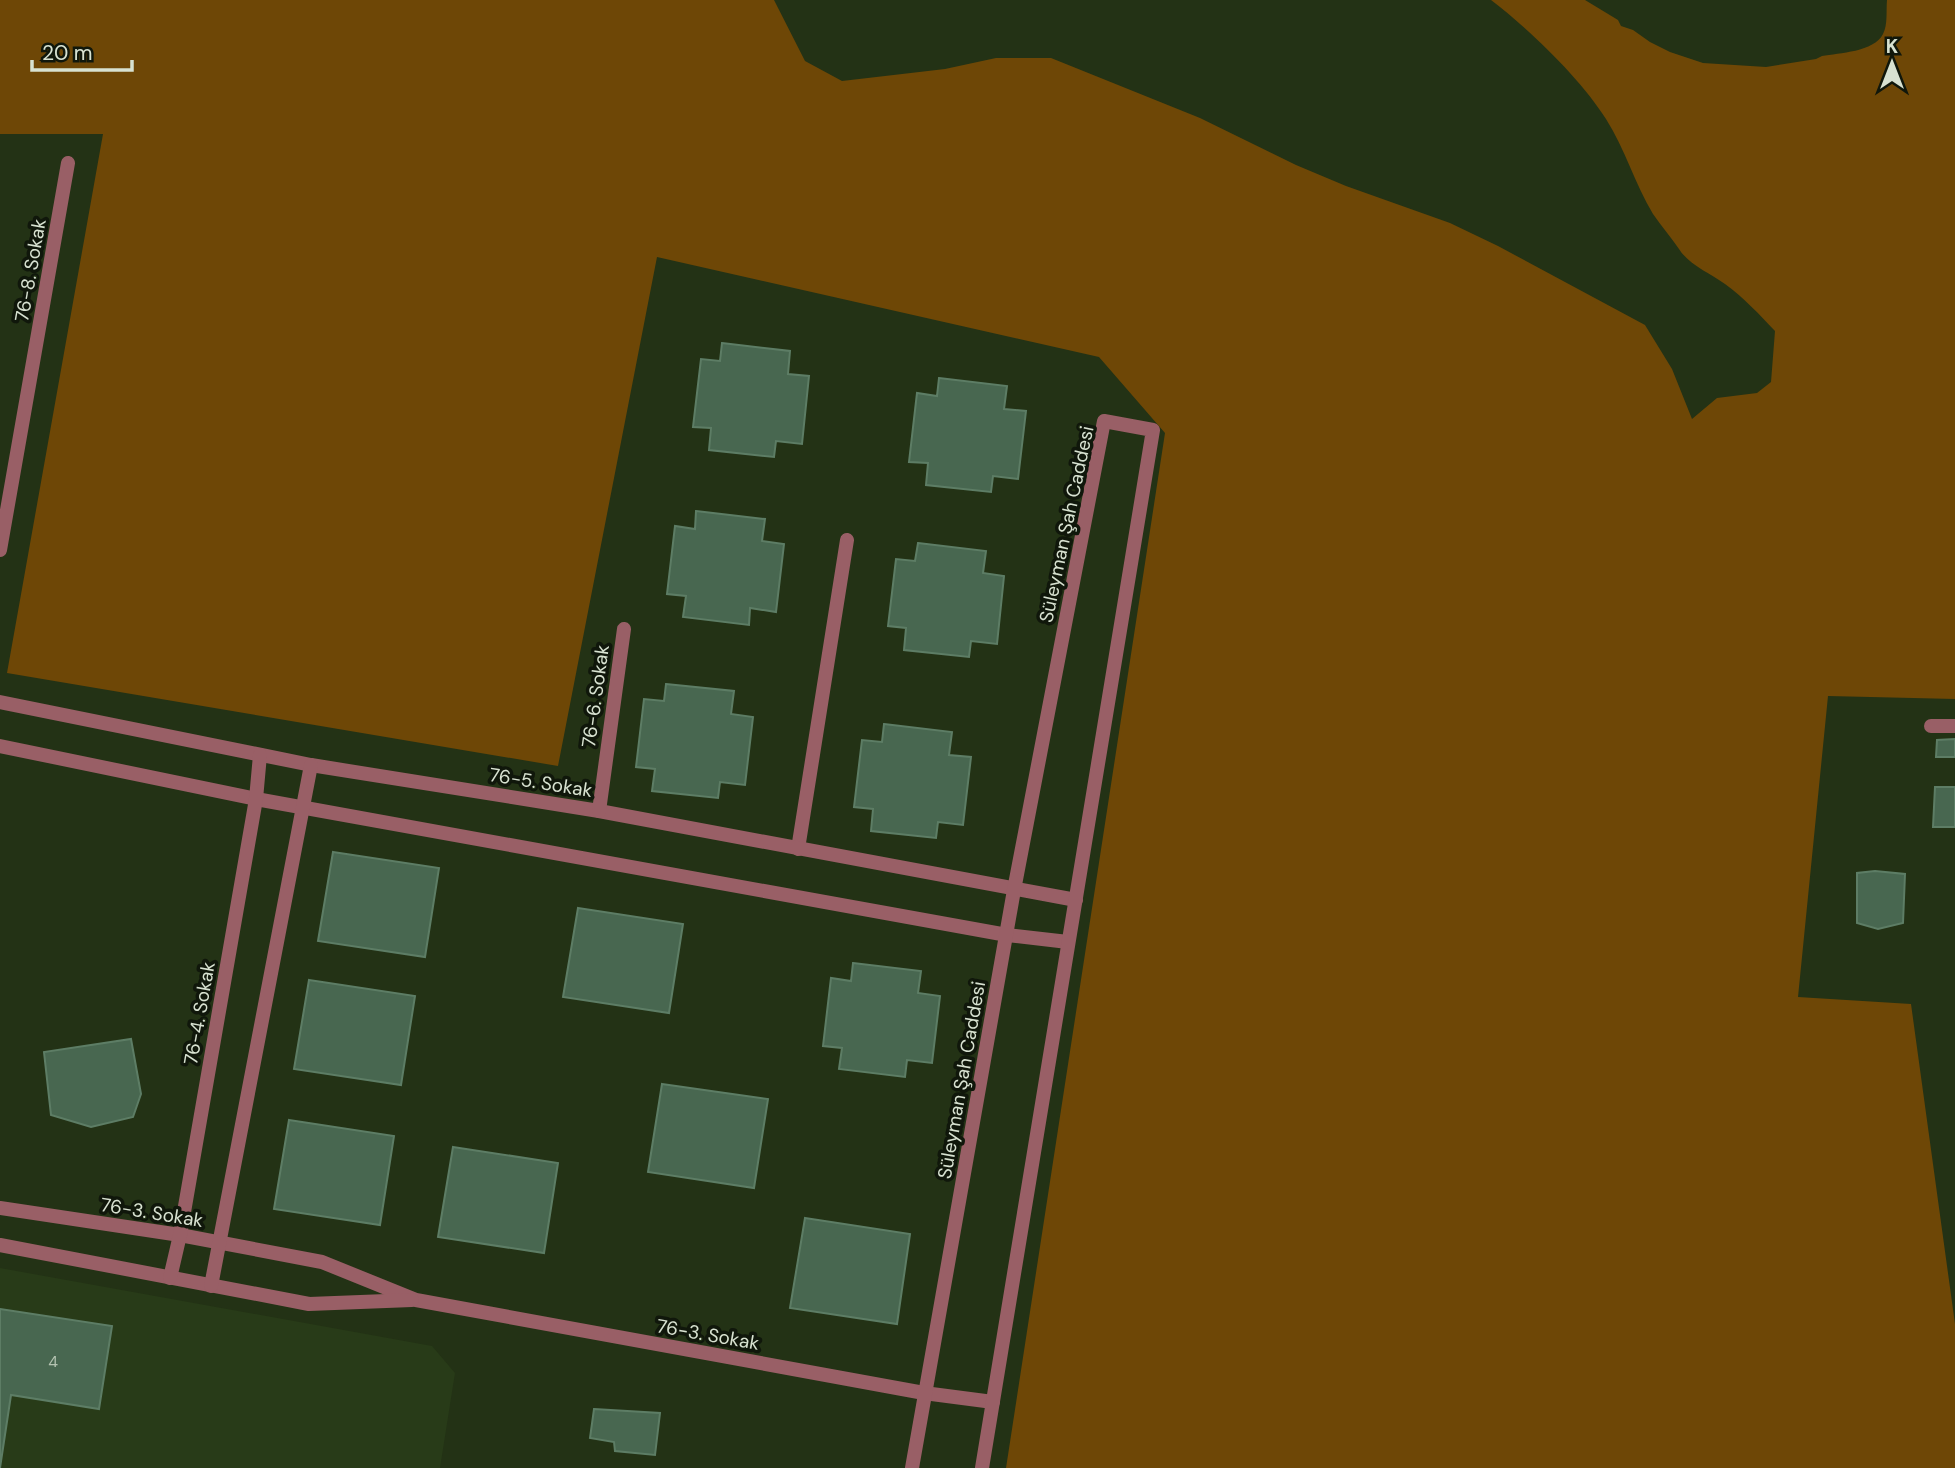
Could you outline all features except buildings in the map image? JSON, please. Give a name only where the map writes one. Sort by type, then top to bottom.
[{"type":"street","name":"76-8. Sokak","points":[[0,550],[68,163]]},
{"type":"street","name":"Süleyman Şah Caddesi","points":[[912,1468],[1014,890],[1104,421],[1153,430],[982,1468]]},
{"type":"street","points":[[798,849],[847,540]]},
{"type":"street","name":"76-6. Sokak","points":[[599,811],[624,629]]},
{"type":"street","name":"76-5. Sokak","points":[[0,702],[311,765],[599,811],[1076,900]]},
{"type":"street","points":[[1931,726],[1955,726]]},
{"type":"street","points":[[0,746],[257,799],[1007,935],[1068,942]]},
{"type":"street","name":"76-4. Sokak","points":[[170,1278],[180,1236],[257,799],[260,755]]},
{"type":"street","points":[[211,1286],[311,765]]},
{"type":"street","name":"76-3. Sokak","points":[[0,1208],[180,1236],[322,1262],[416,1300],[924,1393],[993,1402]]},
{"type":"street","name":"76-3. Sokak","points":[[0,1245],[309,1304],[416,1300]]},
{"type":"shaded area","points":[[0,0],[774,0],[805,61],[842,81],[945,69],[996,58],[1051,58],[1200,118],[1346,186],[1450,223],[1645,325],[1672,369],[1692,419],[1717,398],[1757,393],[1771,382],[1775,331],[1732,289],[1683,255],[1653,214],[1613,130],[1583,88],[1553,55],[1491,0],[1585,0],[1618,20],[1621,26],[1670,52],[1703,63],[1766,67],[1856,51],[1872,45],[1885,30],[1887,0],[1955,0],[1955,699],[1828,696],[1798,997],[1911,1004],[1955,1324],[1955,1468],[1006,1468],[1165,433],[1099,357],[657,257],[558,766],[7,673],[103,134],[0,134]]},
{"type":"shaded area","points":[[0,1268],[432,1346],[455,1373],[440,1468],[0,1468]]}]
